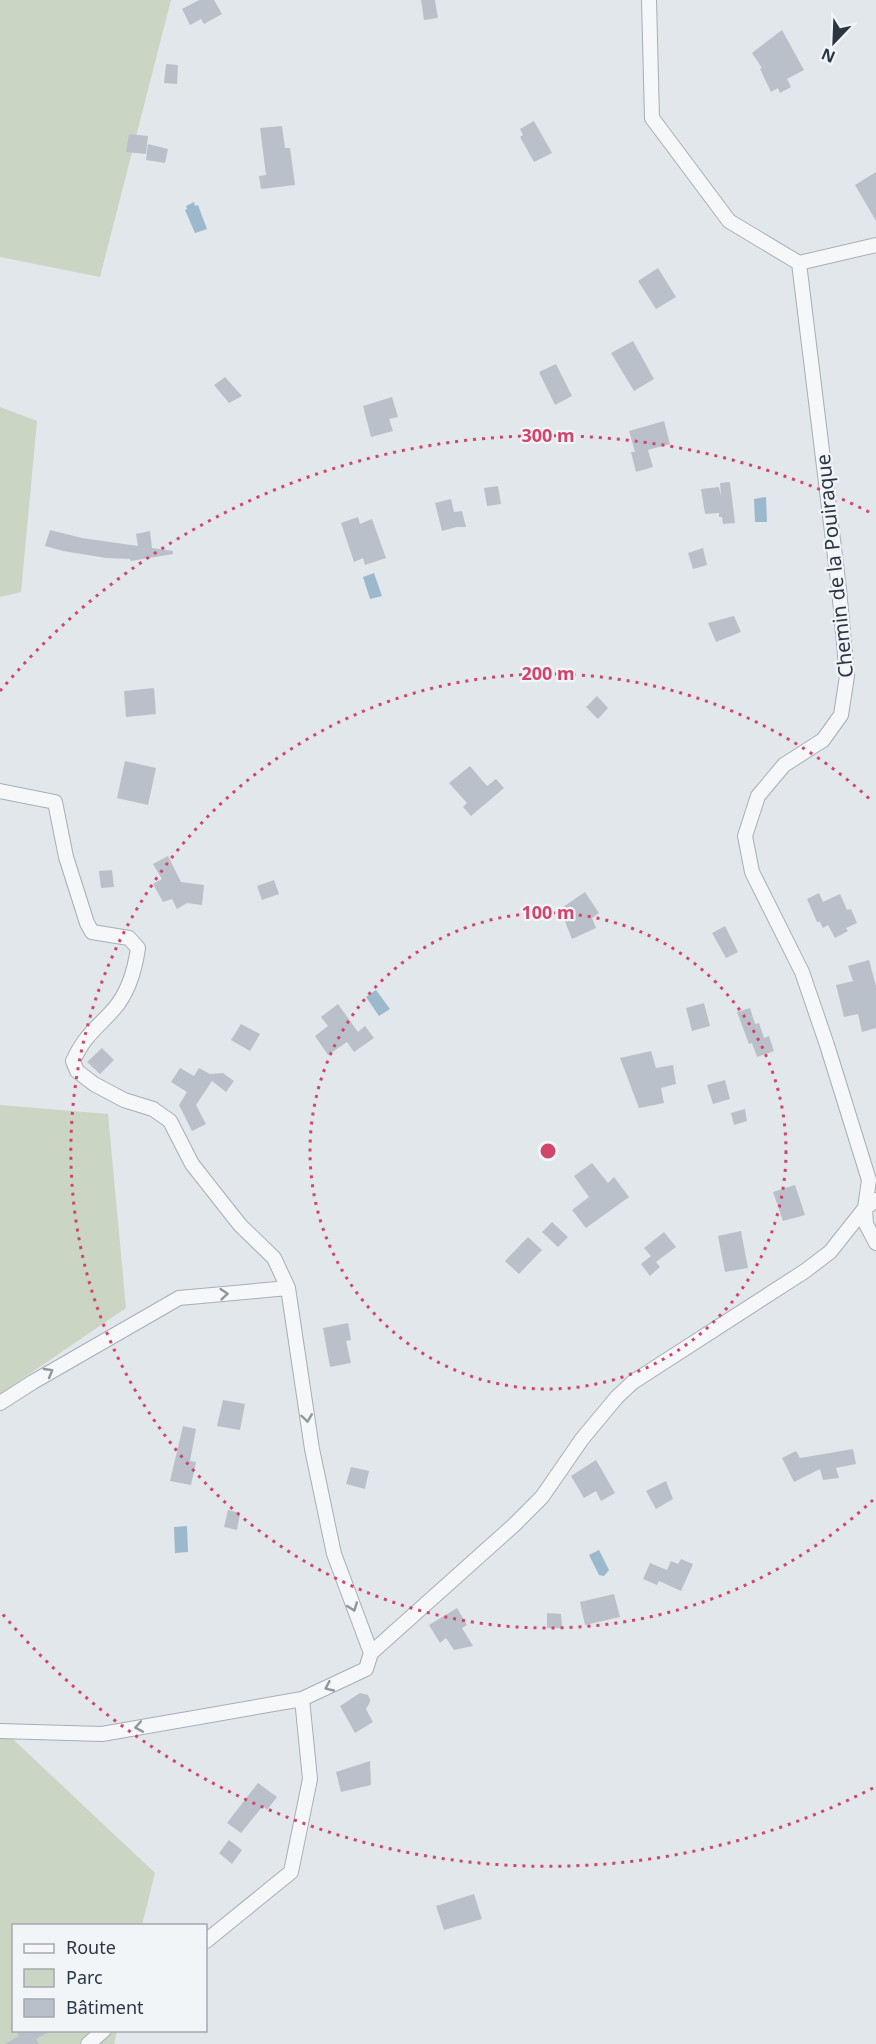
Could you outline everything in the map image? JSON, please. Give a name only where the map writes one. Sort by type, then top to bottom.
[{"type":"street","points":[[649,0],[652,118],[729,221],[799,263],[876,245]]},
{"type":"street","name":"Chemin de la Pouiraque","points":[[799,263],[848,676],[841,715],[823,740],[784,765],[758,795],[745,836],[752,872],[802,972],[827,1045],[869,1180],[870,1204]]},
{"type":"street","points":[[0,791],[55,802],[66,857],[92,932],[129,938],[138,948],[136,966],[121,998],[115,1008],[82,1042],[73,1061],[77,1071],[114,1095],[153,1110],[170,1121],[192,1164],[240,1225],[274,1258],[288,1288],[312,1449],[334,1554],[371,1653]]},
{"type":"street","points":[[870,1204],[866,1224],[876,1243]]},
{"type":"street","points":[[0,1731],[102,1734],[302,1699],[366,1669],[371,1653],[514,1525],[542,1497],[582,1439],[617,1396],[633,1382],[805,1271],[830,1252],[870,1204]]},
{"type":"street","points":[[0,1404],[33,1382],[179,1298],[288,1288]]},
{"type":"street","points":[[207,1940],[291,1872],[310,1779],[302,1699]]},
{"type":"street","points":[[88,2044],[103,2032]]},
{"type":"green space","points":[[0,0],[171,0],[100,277],[0,257]]},
{"type":"green space","points":[[0,407],[37,421],[21,592],[0,597]]},
{"type":"green space","points":[[0,1105],[108,1114],[126,1308],[0,1394]]},
{"type":"green space","points":[[0,1727],[155,1873],[142,1924],[12,1924],[12,2032],[117,2032],[114,2044],[0,2044]]},
{"type":"water","points":[[194,202],[195,206],[198,205],[207,229],[195,233],[185,210],[186,206]]},
{"type":"water","points":[[766,497],[767,522],[755,522],[754,499]]},
{"type":"water","points":[[374,573],[382,596],[370,599],[363,577]]},
{"type":"water","points":[[376,990],[390,1009],[379,1016],[366,997]]},
{"type":"water","points":[[187,1526],[188,1552],[175,1553],[174,1527]]},
{"type":"water","points":[[599,1550],[609,1570],[604,1576],[599,1575],[589,1555]]},
{"type":"building","points":[[199,0],[214,0],[222,14],[204,24],[201,19],[190,25],[182,9]]},
{"type":"building","points":[[421,0],[435,0],[438,18],[424,20]]},
{"type":"building","points":[[782,30],[804,70],[787,79],[791,87],[780,93],[778,88],[771,92],[760,69],[762,68],[752,53]]},
{"type":"building","points":[[166,64],[178,65],[177,84],[164,83]]},
{"type":"building","points":[[534,121],[552,153],[534,162],[520,137],[523,135],[520,129]]},
{"type":"building","points":[[282,126],[285,148],[290,148],[295,185],[261,189],[259,176],[266,175],[260,128]]},
{"type":"building","points":[[129,134],[148,136],[146,154],[126,152]]},
{"type":"building","points":[[148,144],[168,149],[165,163],[146,160]]},
{"type":"building","points":[[876,172],[876,221],[855,185]]},
{"type":"building","points":[[658,268],[676,297],[656,309],[638,281]]},
{"type":"building","points":[[633,341],[654,379],[634,391],[611,353]]},
{"type":"building","points":[[556,364],[572,396],[555,405],[539,372]]},
{"type":"building","points":[[225,377],[242,396],[229,403],[214,385]]},
{"type":"building","points":[[392,397],[398,417],[389,419],[393,431],[371,437],[363,406]]},
{"type":"building","points":[[664,421],[670,444],[648,450],[653,467],[636,472],[631,452],[635,452],[629,431]]},
{"type":"building","points":[[730,482],[735,523],[723,524],[719,513],[705,514],[701,489],[719,487],[721,497],[720,483]]},
{"type":"building","points":[[498,486],[501,504],[487,506],[484,488]]},
{"type":"building","points":[[451,499],[454,512],[462,511],[466,527],[442,531],[435,503]]},
{"type":"building","points":[[358,517],[360,524],[372,519],[386,558],[365,565],[363,558],[354,562],[341,523]]},
{"type":"building","points":[[50,530],[82,538],[138,546],[136,534],[150,531],[152,548],[173,551],[173,554],[131,561],[130,559],[106,558],[63,551],[45,546]]},
{"type":"building","points":[[703,548],[707,565],[693,569],[688,553]]},
{"type":"building","points":[[734,616],[741,632],[716,642],[708,623]]},
{"type":"building","points":[[154,688],[156,714],[126,717],[124,691]]},
{"type":"building","points":[[597,696],[608,708],[598,719],[586,707]]},
{"type":"building","points":[[125,761],[156,768],[148,805],[117,798]]},
{"type":"building","points":[[470,766],[487,786],[496,779],[504,788],[471,816],[463,807],[467,803],[449,783]]},
{"type":"building","points":[[168,856],[181,882],[204,885],[202,905],[187,903],[177,909],[172,899],[163,902],[153,884],[162,879],[153,864]]},
{"type":"building","points":[[112,870],[114,887],[101,888],[99,871]]},
{"type":"building","points":[[274,880],[279,894],[262,900],[257,886]]},
{"type":"building","points":[[585,892],[599,913],[592,918],[596,928],[572,939],[560,909]]},
{"type":"building","points":[[819,893],[823,902],[840,894],[847,910],[851,909],[857,923],[846,928],[848,931],[835,938],[828,925],[823,928],[820,922],[817,922],[807,899]]},
{"type":"building","points":[[725,926],[738,952],[726,958],[712,933]]},
{"type":"building","points":[[869,960],[876,986],[876,1028],[862,1032],[858,1014],[844,1017],[836,985],[853,981],[848,966]]},
{"type":"building","points":[[704,1003],[710,1026],[692,1031],[686,1008]]},
{"type":"building","points":[[338,1004],[358,1032],[365,1026],[374,1038],[354,1052],[347,1042],[328,1055],[315,1036],[328,1026],[321,1017]]},
{"type":"building","points":[[750,1008],[755,1024],[759,1023],[764,1038],[769,1036],[774,1051],[757,1057],[752,1043],[749,1044],[737,1012]]},
{"type":"building","points":[[241,1024],[260,1034],[250,1051],[231,1040]]},
{"type":"building","points":[[102,1048],[114,1060],[100,1074],[87,1062]]},
{"type":"building","points":[[651,1051],[656,1068],[673,1065],[676,1084],[661,1088],[664,1103],[639,1108],[620,1058]]},
{"type":"building","points":[[180,1068],[194,1076],[199,1068],[210,1074],[223,1073],[234,1081],[226,1092],[212,1081],[196,1105],[206,1124],[192,1131],[179,1105],[187,1092],[171,1082]]},
{"type":"building","points":[[725,1080],[730,1099],[713,1104],[707,1085]]},
{"type":"building","points":[[745,1109],[747,1121],[734,1125],[731,1113]]},
{"type":"building","points":[[592,1163],[608,1183],[614,1177],[629,1197],[586,1228],[572,1210],[589,1197],[574,1176]]},
{"type":"building","points":[[795,1185],[805,1215],[783,1221],[773,1192]]},
{"type":"building","points":[[552,1222],[568,1237],[558,1247],[542,1232]]},
{"type":"building","points":[[741,1231],[748,1268],[725,1272],[718,1236]]},
{"type":"building","points":[[664,1232],[676,1247],[656,1262],[644,1248]]},
{"type":"building","points":[[528,1237],[542,1250],[519,1274],[505,1261]]},
{"type":"building","points":[[651,1256],[660,1267],[650,1276],[641,1264]]},
{"type":"building","points":[[348,1323],[351,1340],[346,1341],[351,1363],[330,1367],[323,1328]]},
{"type":"building","points":[[223,1400],[245,1404],[240,1430],[217,1426]]},
{"type":"building","points":[[183,1426],[196,1429],[190,1461],[196,1462],[191,1485],[170,1481]]},
{"type":"building","points":[[853,1449],[856,1464],[836,1468],[839,1478],[823,1480],[820,1469],[794,1482],[782,1458],[796,1451],[800,1458]]},
{"type":"building","points":[[596,1460],[615,1493],[601,1501],[596,1491],[584,1498],[571,1476]]},
{"type":"building","points":[[351,1467],[369,1471],[365,1489],[346,1484]]},
{"type":"building","points":[[666,1481],[673,1499],[656,1509],[646,1491]]},
{"type":"building","points":[[228,1510],[240,1513],[237,1530],[224,1527]]},
{"type":"building","points":[[681,1559],[693,1564],[681,1591],[659,1581],[657,1585],[643,1579],[650,1563],[667,1570],[671,1561],[678,1564]]},
{"type":"building","points":[[614,1594],[620,1617],[585,1625],[580,1602]]},
{"type":"building","points":[[457,1608],[467,1625],[462,1628],[473,1646],[454,1650],[446,1638],[440,1643],[429,1625]]},
{"type":"building","points":[[547,1613],[561,1614],[562,1628],[547,1628]]},
{"type":"building","points":[[360,1693],[368,1695],[370,1699],[366,1709],[373,1722],[355,1733],[340,1706]]},
{"type":"building","points":[[370,1761],[371,1785],[341,1792],[336,1772]]},
{"type":"building","points":[[258,1783],[277,1797],[267,1810],[263,1806],[241,1833],[227,1823]]},
{"type":"building","points":[[229,1840],[242,1850],[232,1864],[219,1853]]},
{"type":"building","points":[[474,1894],[482,1919],[444,1930],[436,1906]]},
{"type":"building","points":[[17,2032],[49,2032],[36,2039],[39,2044],[5,2044],[19,2036]]}]
